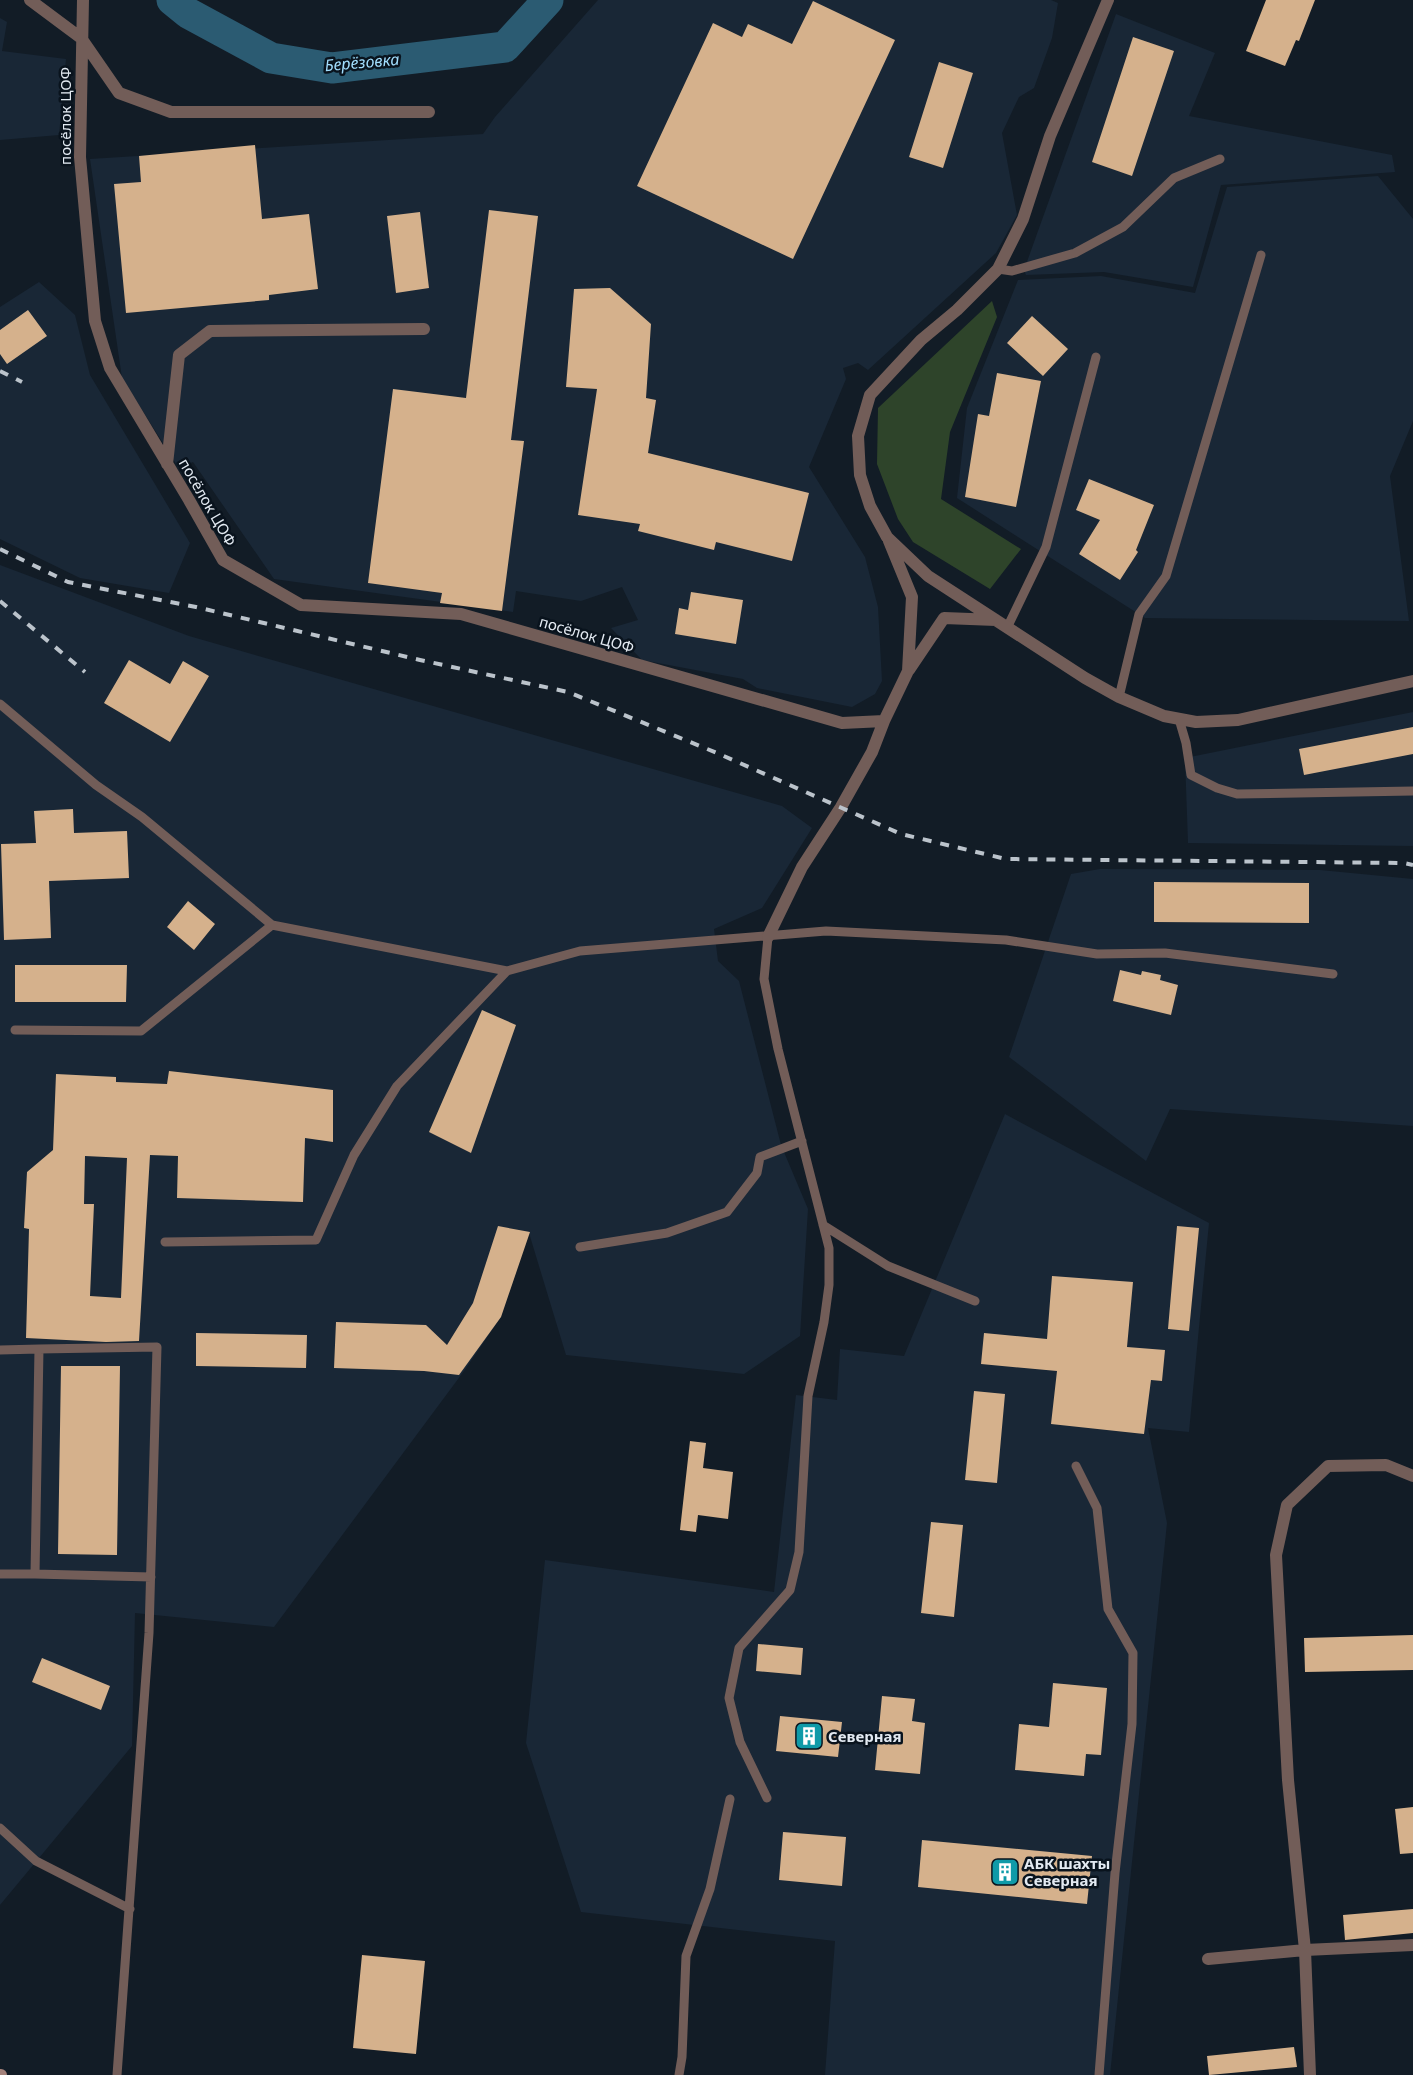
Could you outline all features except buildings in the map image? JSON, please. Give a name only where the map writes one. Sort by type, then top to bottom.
[{"type":"street","points":[[30,0],[81,38],[119,93],[172,112],[429,112]]},
{"type":"street","name":"посёлок ЦОФ","points":[[84,0],[81,38],[80,157],[95,321],[110,368],[223,560],[301,605],[461,614],[842,724],[884,721]]},
{"type":"street","points":[[908,671],[912,598],[887,537],[870,506],[860,475],[858,436],[870,395],[921,340],[957,310],[998,269],[1023,219],[1050,136],[1108,0]]},
{"type":"street","points":[[167,464],[179,354],[210,332],[424,329]]},
{"type":"street","points":[[887,537],[928,576],[1007,628],[1118,697],[1164,716],[1196,722],[1238,720],[1413,681]]},
{"type":"street","points":[[768,937],[802,867],[872,752],[884,721],[908,671],[944,618],[996,620]]},
{"type":"street","points":[[1310,2075],[1305,1950],[1288,1780],[1276,1555],[1288,1505],[1328,1466],[1386,1465],[1413,1476]]},
{"type":"street","points":[[1208,1959],[1305,1950],[1413,1945]]},
{"type":"lane","points":[[998,269],[1012,271],[1076,253],[1123,227],[1174,178],[1220,160]]},
{"type":"lane","points":[[1118,697],[1140,614],[1166,576],[1261,255]]},
{"type":"lane","points":[[1007,628],[1046,547],[1096,357]]},
{"type":"lane","points":[[0,704],[96,785],[142,817],[272,925],[507,971],[580,951],[826,931],[1006,940],[1097,954],[1165,953],[1333,974]]},
{"type":"lane","points":[[1179,719],[1186,743],[1191,774],[1217,788],[1237,794],[1413,791]]},
{"type":"lane","points":[[15,1030],[141,1031],[272,925]]},
{"type":"lane","points":[[767,1798],[740,1742],[729,1698],[740,1648],[790,1590],[799,1552],[808,1396],[824,1322],[829,1285],[829,1248],[778,1049],[764,979],[768,937]]},
{"type":"lane","points":[[165,1242],[316,1240],[354,1155],[397,1086],[507,971]]},
{"type":"lane","points":[[580,1246],[667,1234],[727,1212],[757,1173],[760,1157],[802,1141]]},
{"type":"lane","points":[[823,1225],[888,1266],[976,1301]]},
{"type":"lane","points":[[0,1350],[157,1347],[149,1633],[117,2075]]},
{"type":"lane","points":[[35,1574],[39,1349]]},
{"type":"lane","points":[[1076,1466],[1097,1508],[1108,1609],[1133,1653],[1132,1724],[1115,1873],[1099,2075]]},
{"type":"lane","points":[[0,1574],[151,1577]]},
{"type":"lane","points":[[679,2075],[682,2057],[686,1956],[710,1889],[730,1799]]},
{"type":"lane","points":[[0,1828],[36,1861],[130,1909]]},
{"type":"shaded area","points":[[598,0],[1051,0],[1058,3],[1052,38],[1034,88],[1019,97],[1002,133],[1017,215],[996,253],[868,370],[858,363],[843,368],[846,379],[809,467],[865,557],[878,607],[882,681],[875,694],[852,707],[757,688],[743,679],[642,660],[611,628],[638,620],[622,587],[581,601],[516,591],[513,612],[274,579],[193,462],[178,467],[122,378],[90,159],[483,134],[495,117]]},
{"type":"shaded area","points":[[1116,14],[1215,53],[1189,116],[1392,155],[1395,172],[1221,185],[1193,287],[1104,272],[1026,275],[1024,270]]},
{"type":"shaded area","points":[[0,18],[7,22],[2,51],[66,59],[59,135],[0,140]]},
{"type":"shaded area","points":[[1378,176],[1413,219],[1413,421],[1390,476],[1409,621],[1145,618],[957,498],[967,408],[1018,280],[1101,276],[1195,293],[1227,187]]},
{"type":"shaded area","points":[[39,282],[75,315],[90,375],[190,543],[169,593],[80,578],[0,539],[0,307]]},
{"type":"shaded area","points":[[0,565],[189,636],[782,806],[812,828],[762,908],[714,929],[718,961],[739,981],[781,1145],[808,1209],[800,1336],[744,1374],[566,1355],[529,1233],[501,1317],[464,1371],[274,1627],[135,1613],[132,1746],[0,1905]]},
{"type":"shaded area","points":[[1413,712],[1413,846],[1188,843],[1185,758]]},
{"type":"shaded area","points":[[1100,869],[1320,870],[1413,879],[1413,1126],[1170,1109],[1146,1161],[1009,1057],[1071,874]]},
{"type":"shaded area","points":[[1005,1114],[1209,1223],[1189,1432],[1148,1428],[1167,1523],[1110,2075],[825,2075],[835,1941],[581,1912],[526,1743],[545,1560],[774,1592],[796,1395],[837,1400],[840,1349],[904,1356]]},
{"type":"green space","points":[[992,301],[997,317],[950,432],[941,499],[1021,549],[990,589],[913,542],[898,519],[877,464],[878,408]]},
{"type":"waterway","name":"Берёзовка","points":[[172,0],[188,13],[271,58],[332,68],[505,47],[548,0]]},
{"type":"railway","points":[[0,371],[22,382]]},
{"type":"railway","points":[[0,549],[68,582],[196,607],[420,660],[568,692],[717,753],[901,834],[1006,859],[1404,863],[1413,865]]},
{"type":"railway","points":[[0,601],[85,672]]},
{"type":"place","name":"Северная","points":[[809,1736]]},
{"type":"place","name":"АБК шахты Северная","points":[[1005,1872]]}]
